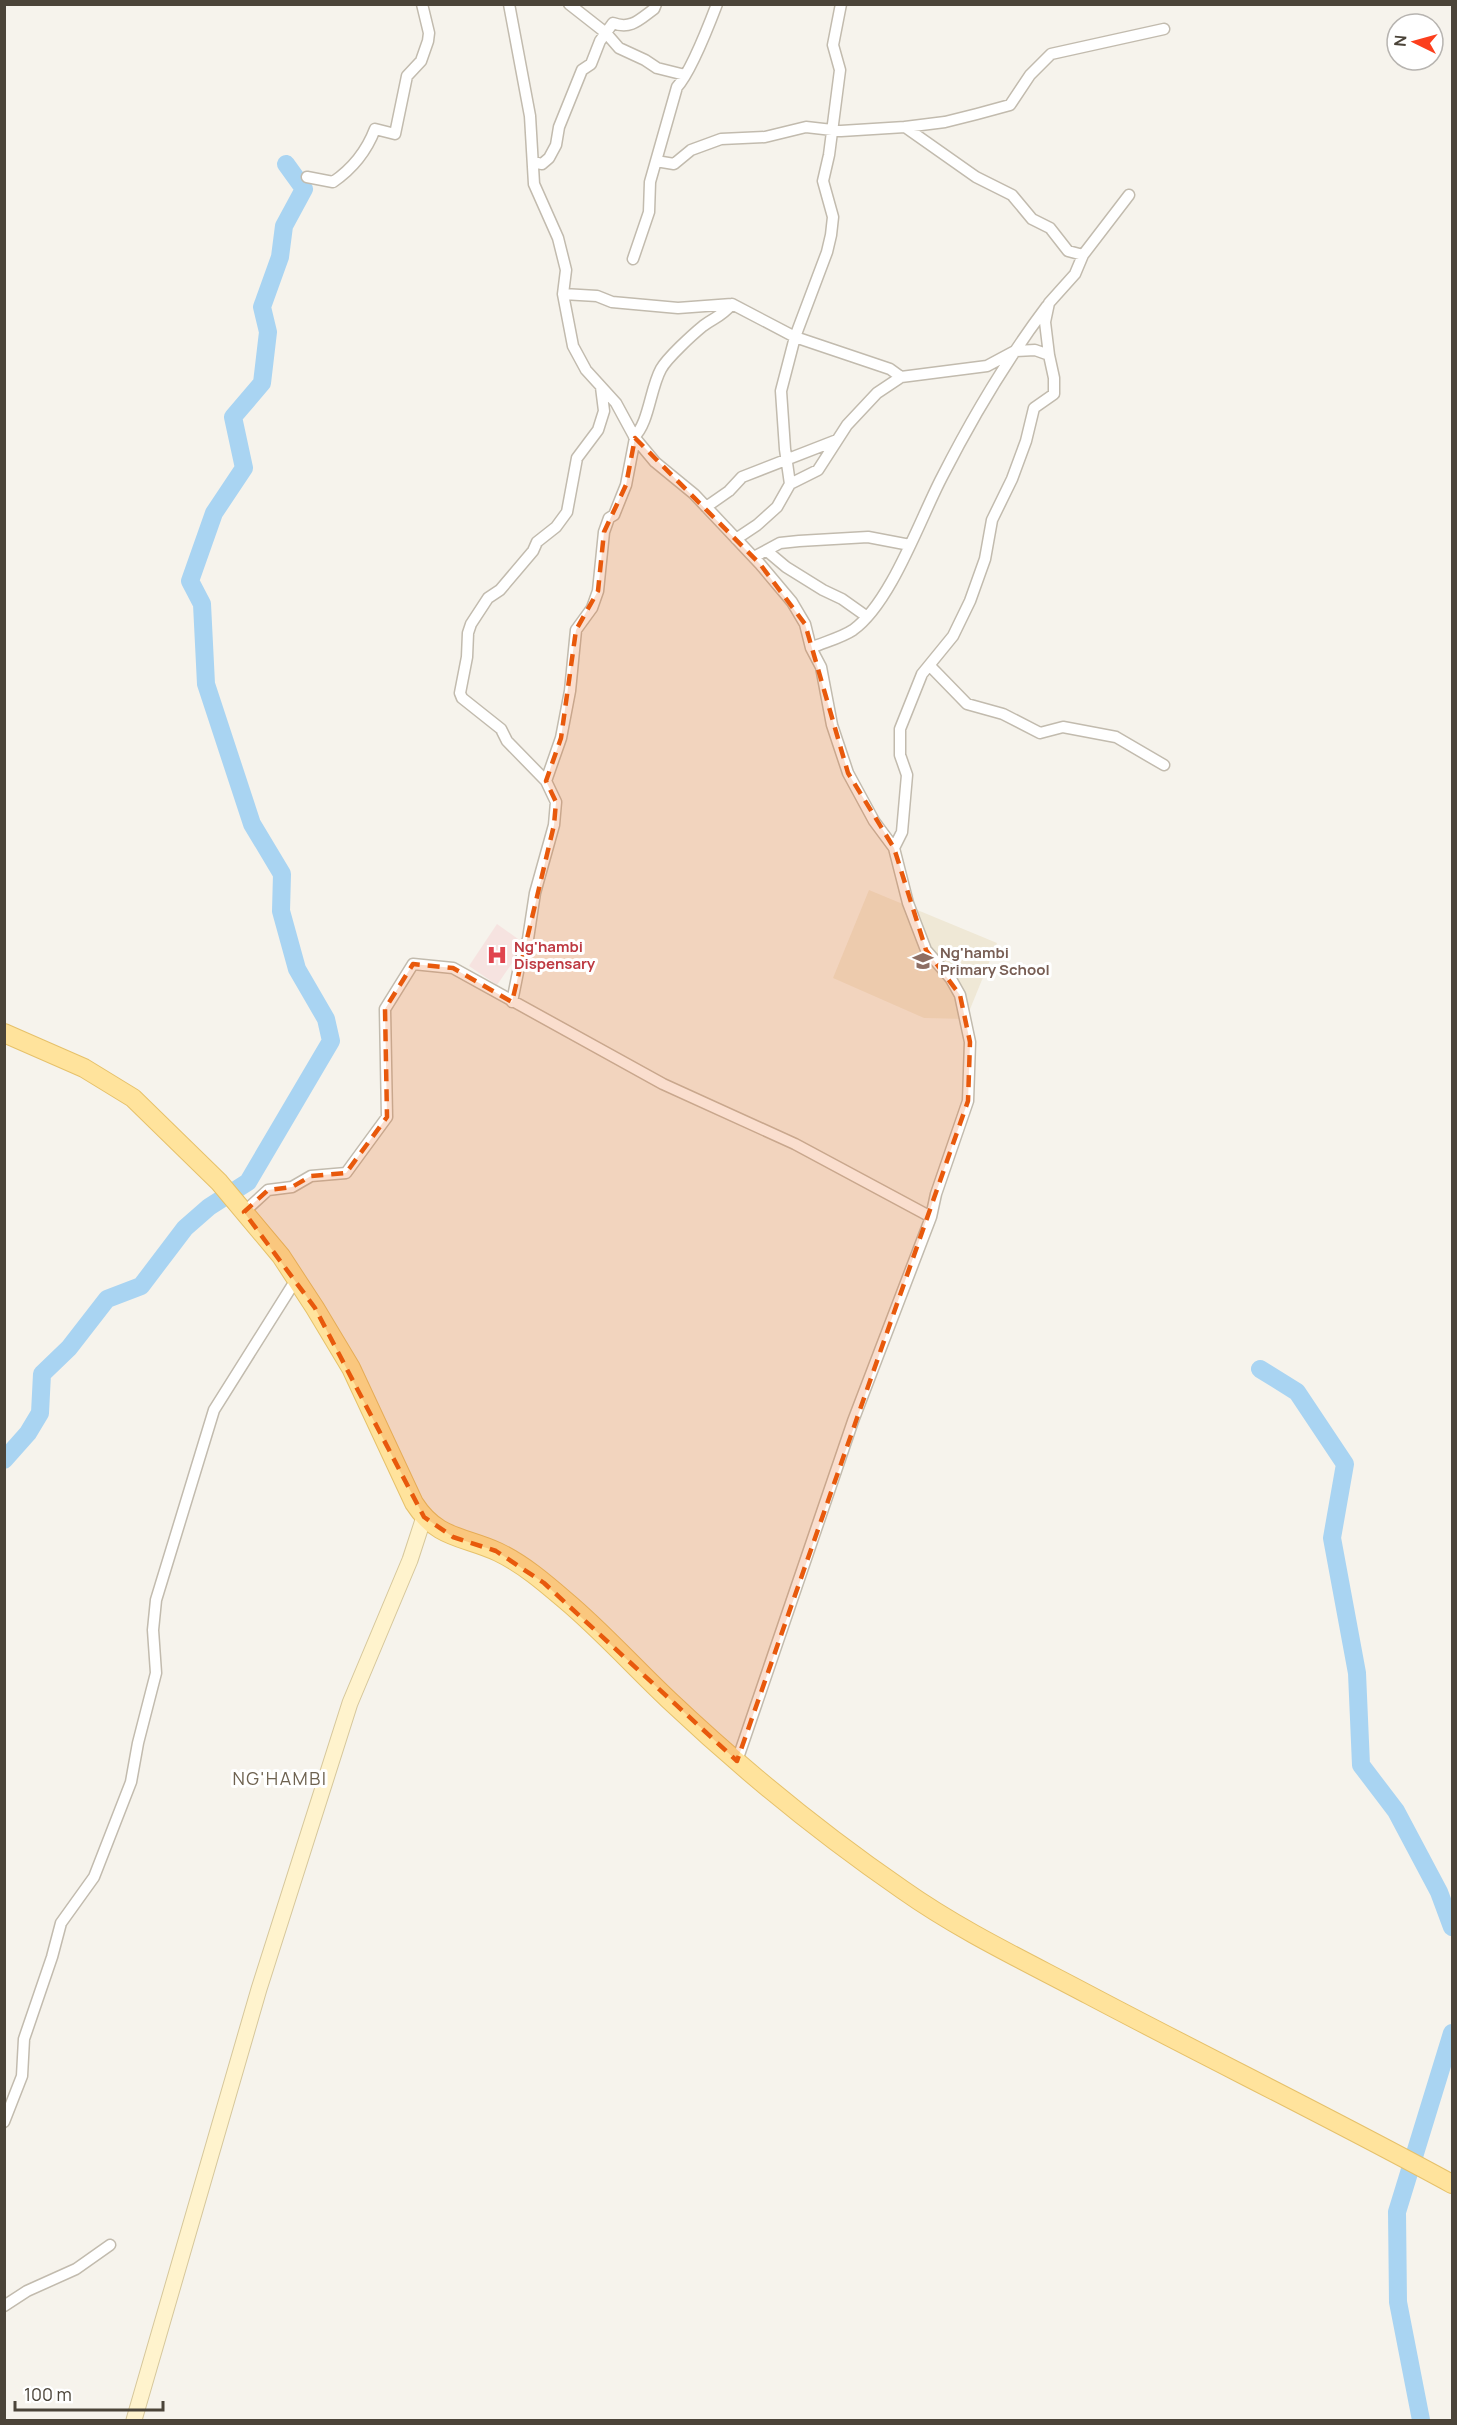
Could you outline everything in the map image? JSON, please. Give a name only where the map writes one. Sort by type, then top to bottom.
[{"type":"main road","points":[[4,1033],[84,1068],[133,1098],[219,1182],[297,1278],[351,1368],[414,1503],[424,1517],[439,1530],[496,1551],[544,1583],[589,1620],[669,1700],[785,1803],[906,1893],[1043,1971],[1452,2184]]},
{"type":"street","points":[[307,177],[333,182],[346,173],[369,147],[375,129],[394,134],[407,76],[421,61],[428,42],[429,33],[422,4]]},
{"type":"street","points":[[509,4],[530,116],[534,184],[558,238],[566,270],[563,294],[573,346],[586,370],[616,404],[634,438],[656,462],[686,487],[754,557],[792,602],[805,624],[811,648],[820,667],[832,725],[848,773],[874,821],[894,848],[908,903],[926,950],[951,979],[960,995],[970,1042],[969,1101],[936,1194],[931,1217],[853,1421],[737,1761]]},
{"type":"street","points":[[568,4],[606,33],[619,48],[657,68],[685,75]]},
{"type":"street","points":[[533,162],[542,164],[549,159],[582,70],[591,64],[613,23],[622,27],[631,26],[654,9],[656,4]]},
{"type":"street","points":[[633,258],[649,212],[649,187],[677,87],[685,75],[717,4]]},
{"type":"street","points":[[790,484],[781,391],[795,337],[827,252],[831,235],[833,217],[823,181],[829,156],[840,70],[833,45],[841,4]]},
{"type":"street","points":[[656,161],[674,164],[691,150],[721,139],[765,137],[806,127],[832,130],[905,127],[945,122],[1010,105],[1030,75],[1051,54],[1164,29]]},
{"type":"street","points":[[905,127],[976,177],[1012,195],[1032,219],[1050,228],[1068,251],[1083,255]]},
{"type":"street","points":[[811,648],[853,630],[881,601],[942,477],[1015,351],[1049,303],[1075,274],[1083,255],[1129,195]]},
{"type":"street","points":[[563,294],[597,296],[612,302],[678,308],[732,304],[795,337],[890,369],[902,377]]},
{"type":"street","points":[[894,848],[902,832],[907,775],[900,755],[900,729],[922,674],[953,636],[970,601],[985,559],[992,520],[1016,470],[1034,408],[1053,394],[1054,378],[1045,322],[1049,303]]},
{"type":"street","points":[[546,781],[561,738],[570,691],[576,630],[592,608],[598,591],[604,532],[609,518],[614,515],[626,484],[634,438],[643,429],[654,382],[662,367],[702,327],[721,317],[732,304]]},
{"type":"street","points":[[736,539],[757,525],[777,507],[790,484],[818,470],[847,425],[877,393],[902,377],[987,366],[1015,351],[1035,350],[1049,355]]},
{"type":"street","points":[[512,1002],[520,962],[528,939],[535,893],[554,825],[556,802],[546,781],[507,741],[501,729],[462,698],[460,693],[462,674],[467,657],[468,633],[483,605],[500,590],[533,551],[537,542],[556,527],[567,512],[577,458],[598,430],[604,411],[601,387]]},
{"type":"street","points":[[706,507],[729,491],[742,477],[838,440]]},
{"type":"street","points":[[754,557],[780,543],[844,538],[868,537],[910,545]]},
{"type":"street","points":[[767,550],[786,567],[842,599],[866,616]]},
{"type":"street","points":[[930,666],[967,704],[1003,714],[1040,733],[1063,727],[1116,737],[1164,765]]},
{"type":"street","points":[[238,1205],[268,1190],[292,1186],[311,1176],[346,1173],[387,1117],[385,1009],[413,964],[453,968],[663,1084],[795,1144],[931,1217]]},
{"type":"street","points":[[4,2122],[22,2076],[24,2039],[61,1923],[93,1877],[131,1782],[138,1743],[156,1673],[153,1630],[156,1600],[214,1410],[297,1278]]},
{"type":"street","points":[[134,2421],[259,1989],[350,1703],[410,1560],[424,1517]]},
{"type":"street","points":[[4,2306],[27,2291],[76,2269],[110,2245]]},
{"type":"highlighted area","points":[[635,438],[760,564],[805,624],[848,773],[894,848],[926,950],[960,995],[970,1042],[968,1101],[737,1761],[544,1583],[496,1551],[453,1537],[424,1517],[315,1308],[244,1212],[268,1190],[292,1187],[311,1176],[346,1173],[387,1117],[385,1009],[413,964],[453,968],[512,1002],[554,825],[556,802],[546,781],[561,738],[576,630],[598,591],[604,532],[626,485]]},
{"type":"shaded area","points":[[869,890],[997,943],[966,1019],[924,1018],[833,978]]},
{"type":"shaded area","name":"Ng'hambi Dispensary","points":[[497,924],[525,944],[497,985],[469,966]]},
{"type":"waterway","points":[[4,1460],[28,1433],[40,1413],[42,1374],[69,1348],[107,1299],[141,1286],[185,1228],[209,1207],[248,1182],[331,1041],[326,1019],[297,969],[281,911],[282,874],[252,824],[206,684],[202,604],[190,581],[214,513],[244,468],[233,417],[262,383],[268,332],[262,307],[280,257],[284,226],[304,189],[286,164]]},
{"type":"waterway","points":[[1260,1369],[1297,1392],[1345,1464],[1332,1538],[1357,1673],[1361,1765],[1396,1811],[1439,1892],[1452,1927]]},
{"type":"waterway","points":[[1421,2420],[1398,2302],[1397,2212],[1452,2033]]},
{"type":"place","name":"Ng'hambi Dispensary","points":[[497,955]]},
{"type":"place","name":"Ng'hambi Primary School","points":[[923,961]]},
{"type":"district","name":"NG'HAMBI","points":[[280,1778]]}]
